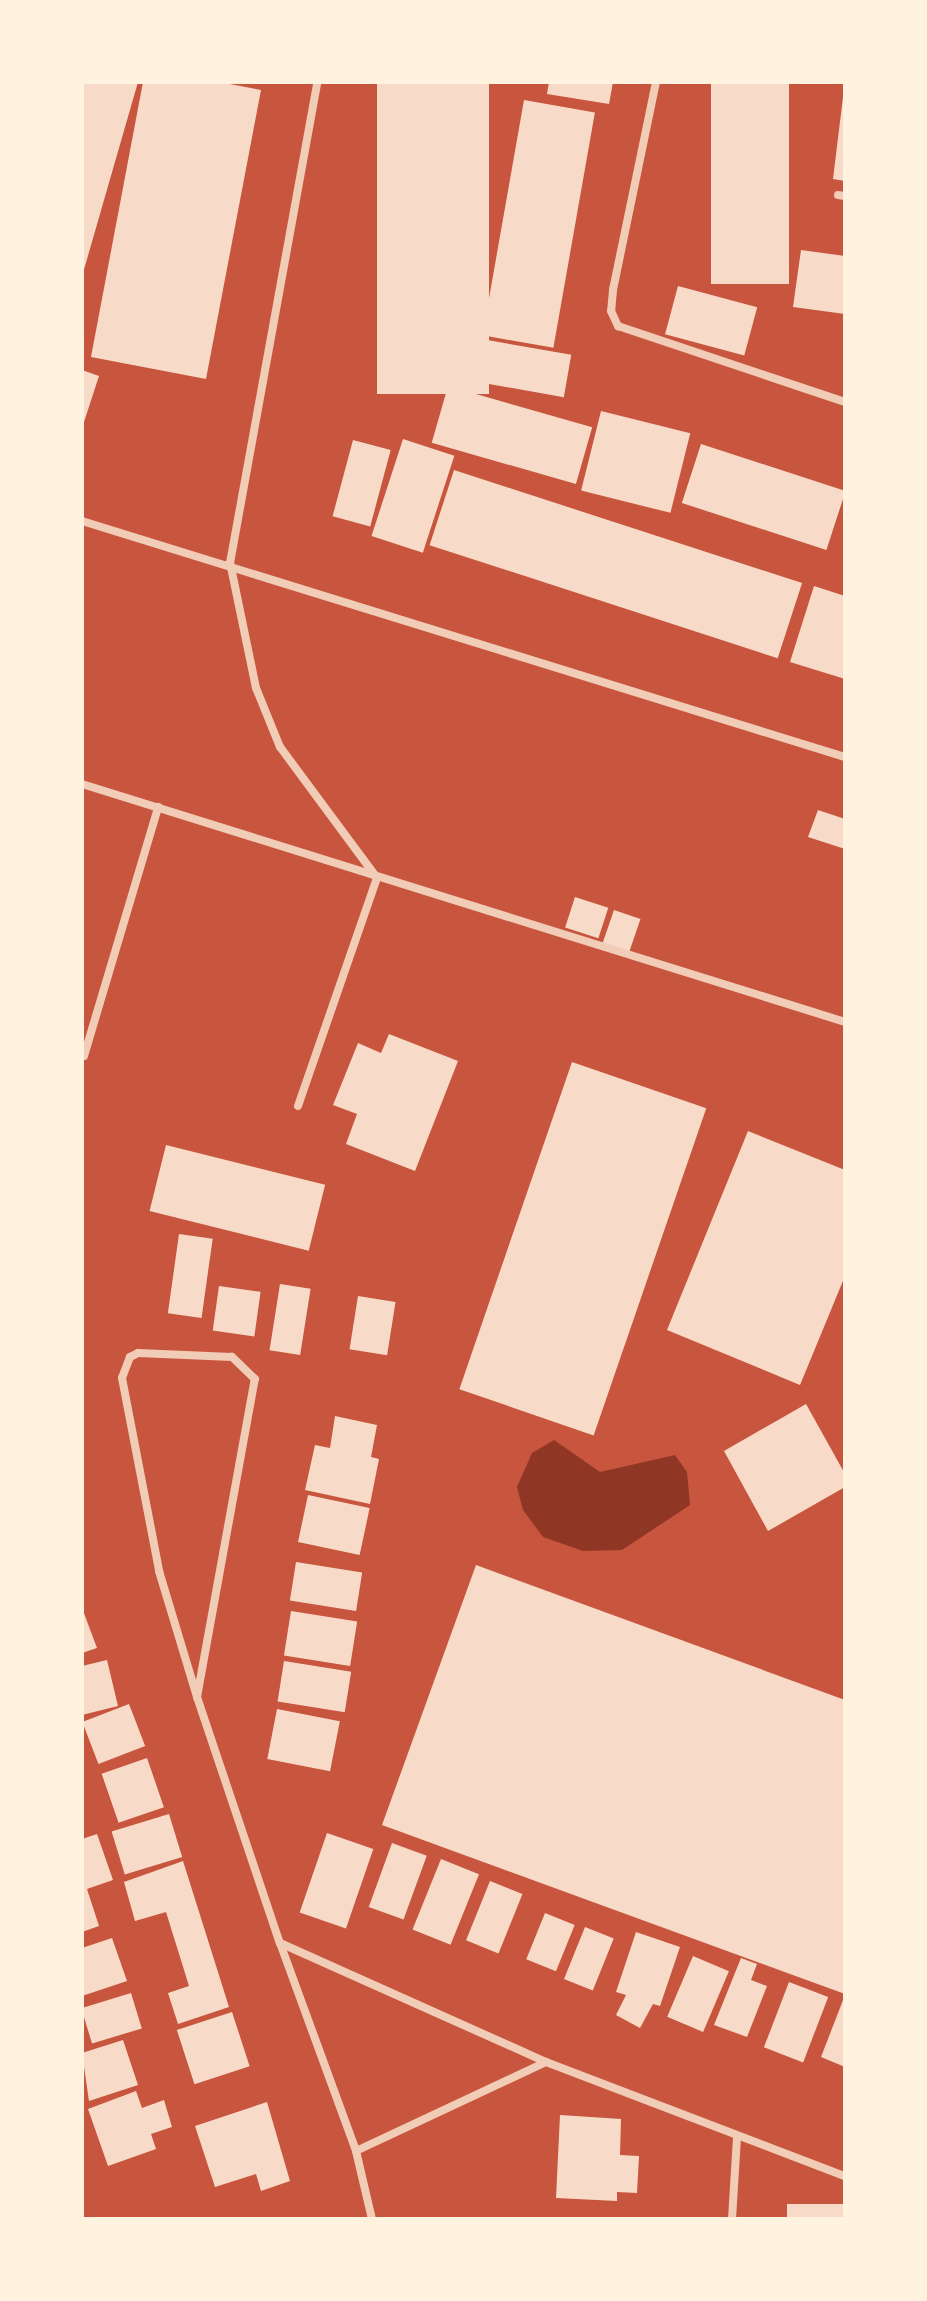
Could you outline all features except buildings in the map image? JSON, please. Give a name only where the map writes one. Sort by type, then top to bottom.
[{"type":"street","points":[[317,82],[230,563],[256,688],[280,747],[377,878]]},
{"type":"street","points":[[656,82],[613,290],[611,311],[618,326],[845,402]]},
{"type":"street","points":[[82,521],[230,563],[845,757]]},
{"type":"street","points":[[82,784],[845,1022]]},
{"type":"street","points":[[84,1056],[158,807]]},
{"type":"street","points":[[298,1106],[377,878]]},
{"type":"street","points":[[197,1697],[255,1379],[240,1360],[232,1357],[138,1353],[123,1367],[122,1378],[159,1571],[197,1697],[280,1943],[356,2151],[372,2219]]},
{"type":"street","points":[[280,1943],[546,2062],[737,2138],[845,2176]]},
{"type":"street","points":[[356,2151],[546,2062]]},
{"type":"street","points":[[732,2219],[737,2138]]},
{"type":"shaded area","points":[[554,1440],[600,1472],[675,1455],[687,1472],[690,1505],[622,1550],[583,1551],[543,1537],[523,1510],[517,1487],[532,1453]]}]
